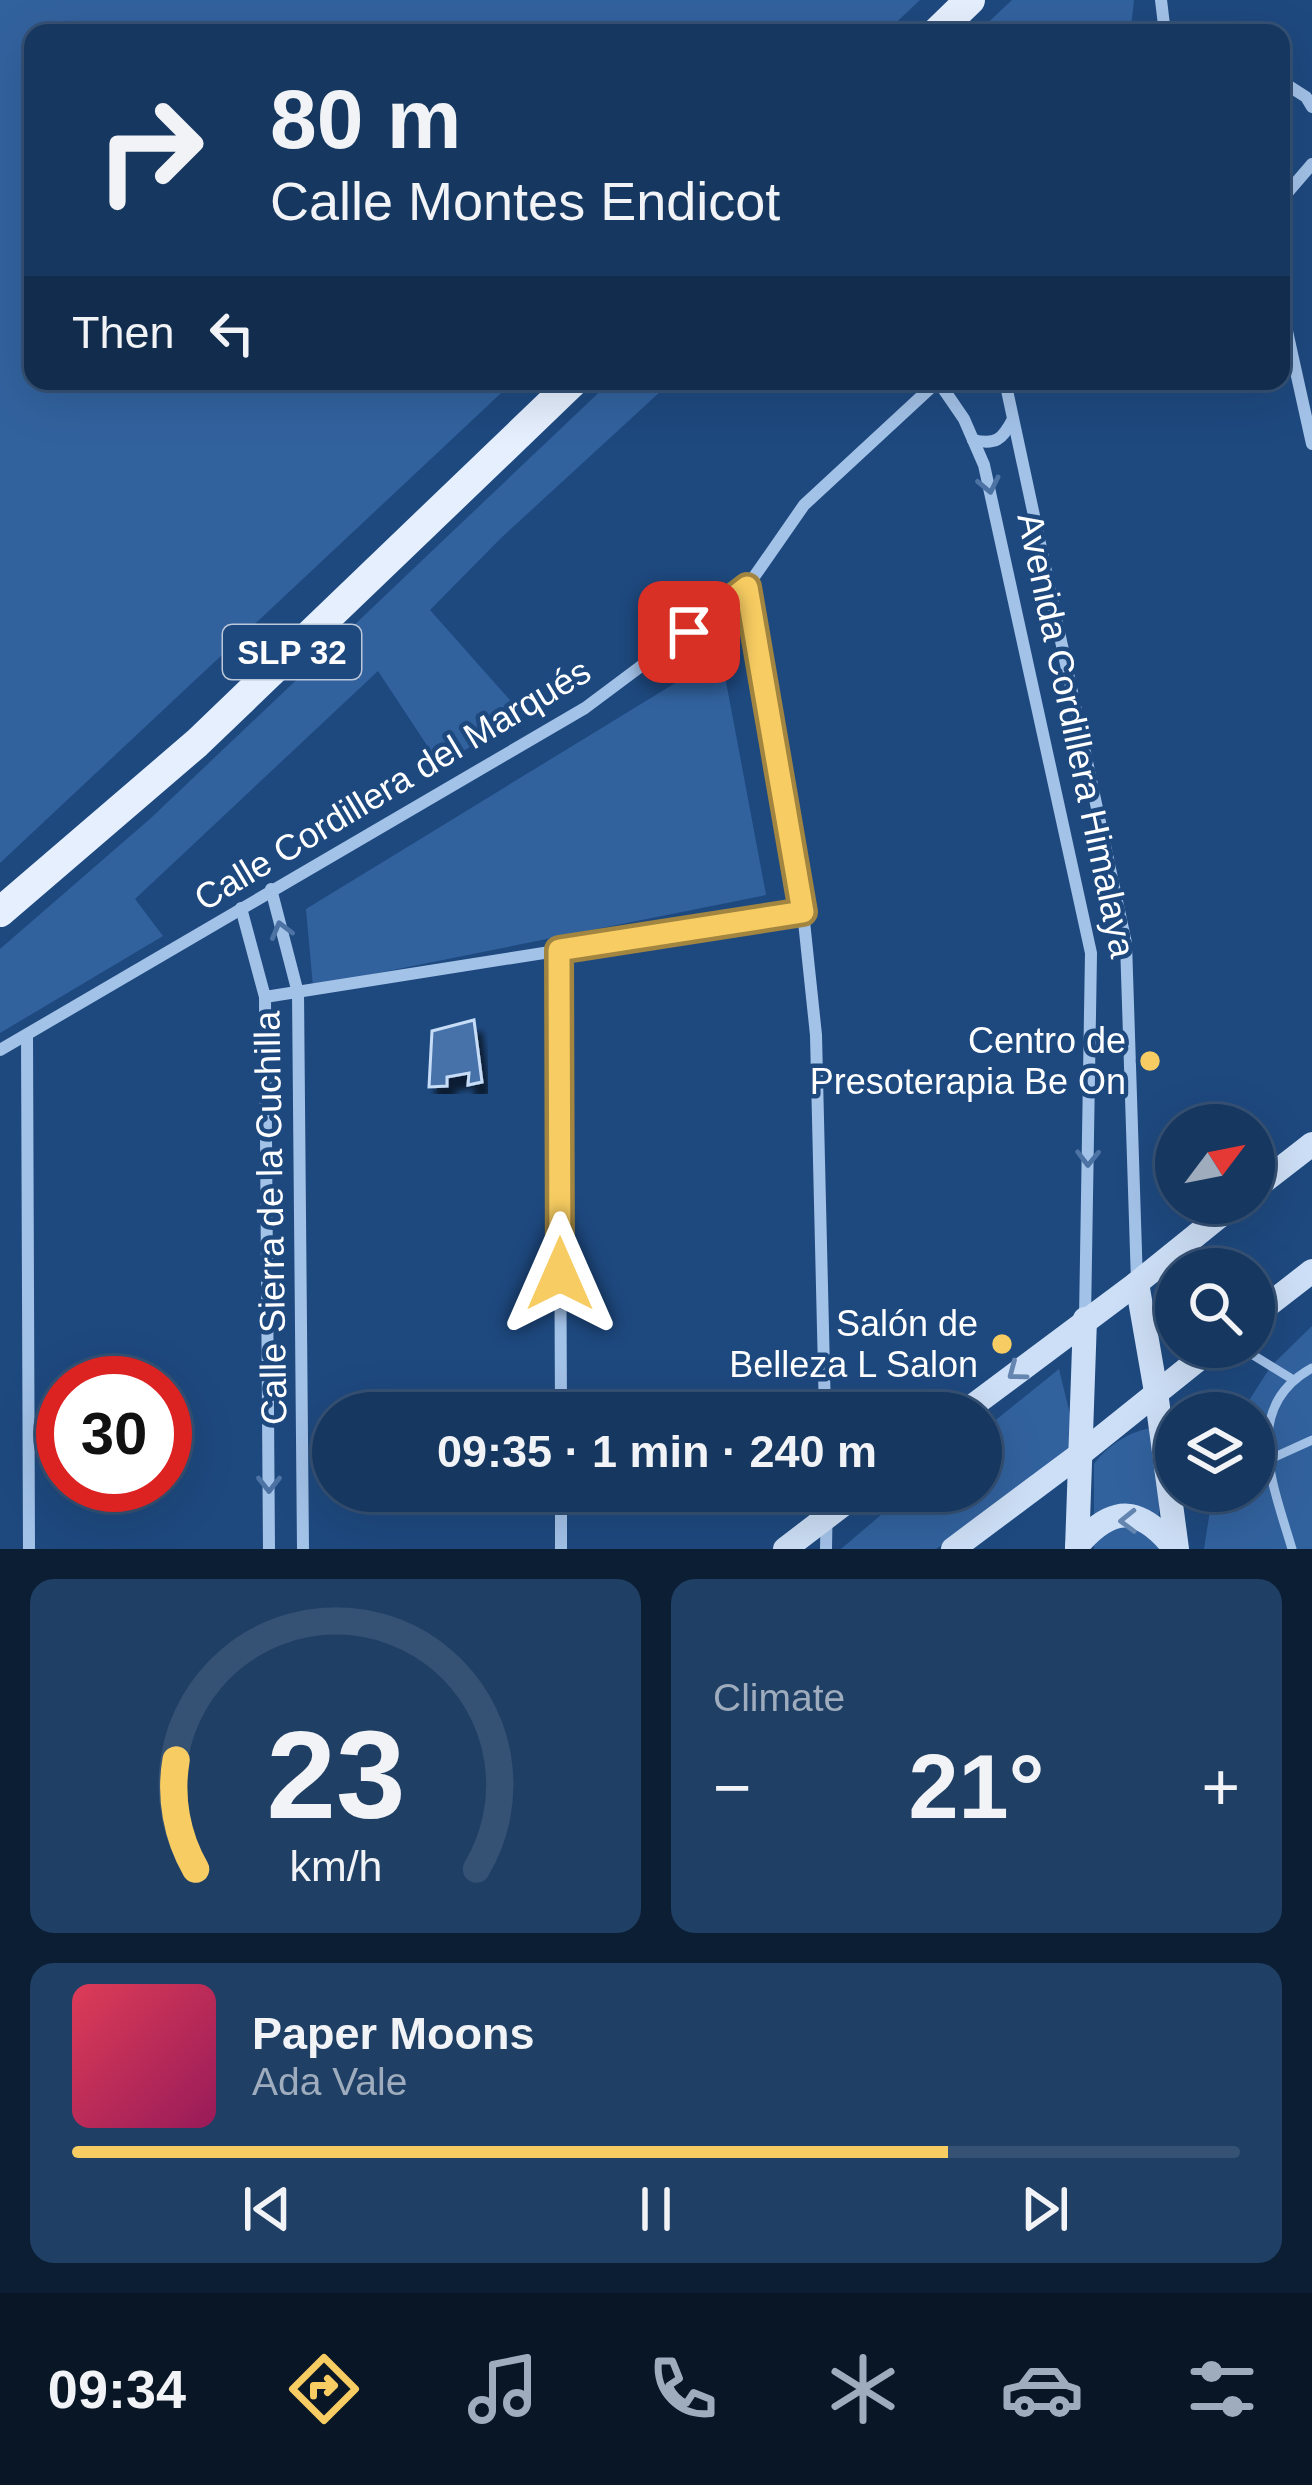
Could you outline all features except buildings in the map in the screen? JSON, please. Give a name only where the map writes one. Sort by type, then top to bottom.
[{"type":"main road","points":[[945,24],[970,0]]},
{"type":"main road","name":"SLP 32","points":[[0,913],[197,743],[565,390]]},
{"type":"main road","points":[[1275,1173],[1312,1144]]},
{"type":"main road","points":[[990,1392],[1210,1224]]},
{"type":"main road","points":[[1275,1300],[1312,1271]]},
{"type":"main road","name":"Avenida Cordillera Himalaya","points":[[1137,1283],[1156,1392]]},
{"type":"main road","name":"Avenida Cordillera Himalaya","points":[[1077,1548],[1085,1319]]},
{"type":"main road","points":[[1156,1392],[1187,1368]]},
{"type":"main road","points":[[952,1549],[1155,1393]]},
{"type":"main road","points":[[785,1549],[820,1512]]},
{"type":"main road","name":"Avenida Cordillera Himalaya","points":[[1171,1512],[1176,1549]]},
{"type":"main road","points":[[1077,1548],[1095,1526],[1124,1515],[1152,1521],[1176,1549]]},
{"type":"street","points":[[1290,87],[1312,107]]},
{"type":"street","points":[[1290,190],[1312,164]]},
{"type":"street","points":[[1290,345],[1312,444]]},
{"type":"street","name":"Calle Cordillera del Marqués","points":[[0,1049],[585,708],[747,587],[804,505],[928,390]]},
{"type":"street","name":"Avenida Cordillera Himalaya","points":[[943,390],[984,464],[1091,953],[1085,1319]]},
{"type":"street","name":"Avenida Cordillera Himalaya","points":[[1007,390],[1126,943],[1137,1283]]},
{"type":"street","points":[[973,440],[992,444],[1004,437],[1013,418]]},
{"type":"street","points":[[747,587],[803,912],[815,1035],[824,1392]]},
{"type":"street","name":"Calle Sierra de la Cuchilla","points":[[271,889],[298,993],[303,1549]]},
{"type":"street","name":"Calle Sierra de la Cuchilla","points":[[241,908],[265,997],[269,1549]]},
{"type":"street","points":[[265,997],[803,912]]},
{"type":"street","points":[[559,950],[561,1392]]},
{"type":"street","points":[[27,1036],[29,1549]]},
{"type":"street","points":[[561,1512],[561,1549]]},
{"type":"street","points":[[826,1549],[827,1512]]},
{"type":"lane","points":[[1274,1368],[1292,1379]]},
{"type":"lane","points":[[1275,1409],[1292,1379],[1312,1368]]},
{"type":"lane","points":[[1275,1457],[1312,1440]]},
{"type":"lane","points":[[1275,1491],[1292,1549]]},
{"type":"shaded area","points":[[0,0],[920,0],[895,24],[24,24],[24,390],[504,390],[0,863]]},
{"type":"shaded area","points":[[1012,0],[1134,0],[1131,24],[987,24]]},
{"type":"shaded area","points":[[602,390],[662,390],[430,610],[523,715],[440,765],[378,671],[135,899],[163,936],[0,1033],[0,949],[151,818]]},
{"type":"shaded area","points":[[721,655],[766,895],[313,986],[306,909]]},
{"type":"shaded area","points":[[1312,1326],[1312,1549],[1204,1549],[1210,1512],[1275,1512],[1275,1392],[1254,1392],[1275,1362]]},
{"type":"shaded area","points":[[1059,1369],[1079,1452],[1002,1504],[1002,1415]]},
{"type":"shaded area","points":[[1153,1428],[1155,1432],[1159,1549],[1094,1549],[1094,1464],[1136,1432]]},
{"type":"shaded area","points":[[884,1512],[991,1512],[936,1549],[841,1549]]},
{"type":"place","name":"Centro de Presoterapia Be On","points":[[1150,1061]]},
{"type":"place","name":"Salón de Belleza L Salon","points":[[1002,1344]]},
{"type":"route","points":[[560,1274],[559,950],[803,912],[747,587],[689,632]]}]
